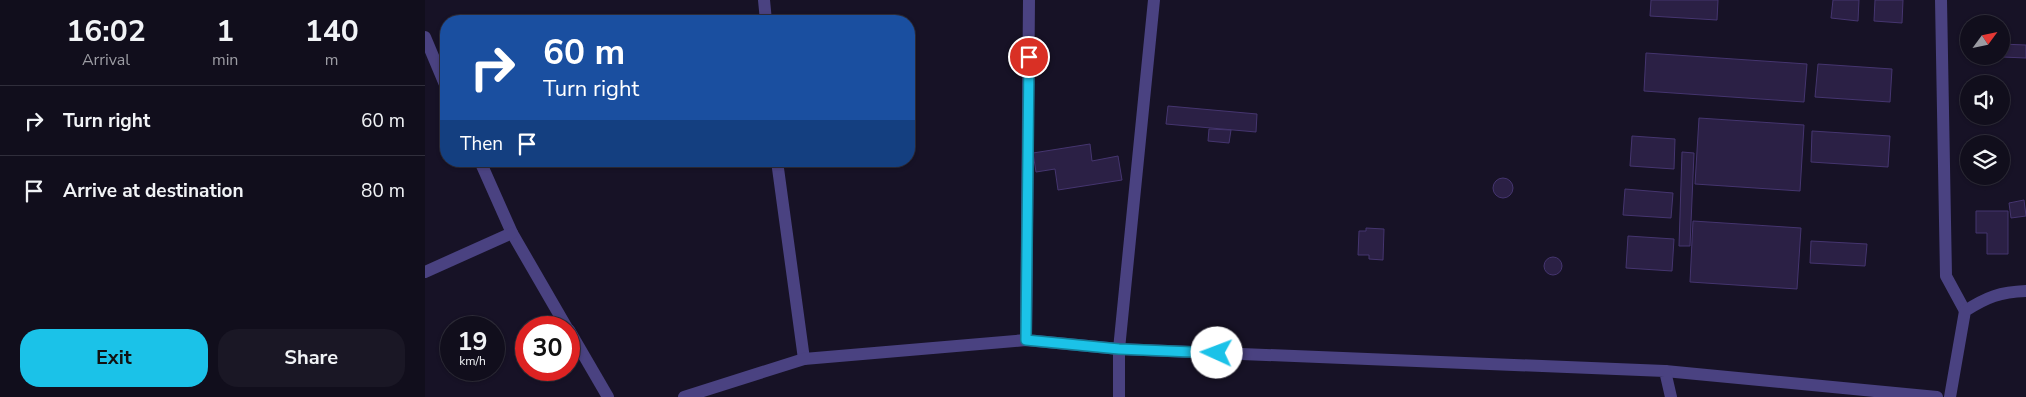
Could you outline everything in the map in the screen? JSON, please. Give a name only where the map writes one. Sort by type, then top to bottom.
[{"type":"street","points":[[764,0],[765,15]]},
{"type":"street","points":[[1026,340],[1029,0]]},
{"type":"street","points":[[1119,397],[1119,349],[1154,0]]},
{"type":"street","points":[[1941,0],[1946,276],[1965,311],[1950,397]]},
{"type":"street","points":[[425,37],[428,54],[440,76]]},
{"type":"street","points":[[483,167],[512,233],[560,316]]},
{"type":"street","points":[[778,167],[804,359]]},
{"type":"street","points":[[425,272],[512,233]]},
{"type":"street","points":[[1965,311],[1983,300],[2006,292],[2026,291]]},
{"type":"street","points":[[691,396],[804,359],[1026,340],[1119,349],[1665,372],[1937,397]]},
{"type":"street","points":[[580,349],[608,397]]},
{"type":"street","points":[[1665,372],[1671,397]]},
{"type":"building","points":[[1651,0],[1718,0],[1717,20],[1650,16]]},
{"type":"building","points":[[1833,0],[1859,0],[1858,21],[1831,18]]},
{"type":"building","points":[[1875,0],[1903,0],[1902,23],[1874,21]]},
{"type":"building","points":[[2010,44],[2026,45],[2026,58],[2010,57]]},
{"type":"building","points":[[1646,53],[1807,64],[1804,102],[1644,91]]},
{"type":"building","points":[[1818,64],[1892,69],[1890,102],[1815,97]]},
{"type":"building","points":[[1168,106],[1257,114],[1256,132],[1166,124]]},
{"type":"building","points":[[1699,118],[1804,125],[1800,191],[1695,184]]},
{"type":"building","points":[[1209,129],[1231,130],[1229,143],[1208,141]]},
{"type":"building","points":[[1812,131],[1890,136],[1888,167],[1811,162]]},
{"type":"building","points":[[1632,136],[1675,139],[1674,169],[1630,166]]},
{"type":"building","points":[[1090,144],[1092,161],[1118,156],[1122,180],[1058,190],[1055,169],[1036,172],[1033,153]]},
{"type":"building","points":[[1682,152],[1694,153],[1690,246],[1679,246]]},
{"type":"building","points":[[1503,178],[1510,181],[1513,188],[1510,195],[1503,198],[1496,195],[1493,188],[1496,181]]},
{"type":"building","points":[[1625,189],[1673,193],[1671,218],[1623,215]]},
{"type":"building","points":[[2024,200],[2026,216],[2011,218],[2009,203]]},
{"type":"building","points":[[1976,211],[2008,211],[2008,254],[1987,254],[1987,233],[1976,233]]},
{"type":"building","points":[[1693,221],[1801,228],[1797,289],[1690,282]]},
{"type":"building","points":[[1366,228],[1384,229],[1383,260],[1369,259],[1369,255],[1358,255],[1359,231],[1366,231]]},
{"type":"building","points":[[1628,236],[1674,239],[1672,271],[1626,268]]},
{"type":"building","points":[[1811,241],[1867,244],[1865,266],[1810,263]]},
{"type":"building","points":[[1553,257],[1559,260],[1562,266],[1559,272],[1553,275],[1547,272],[1544,266],[1547,260]]},
{"type":"route","points":[[1029,57],[1026,340],[1119,349],[1217,353]]}]
